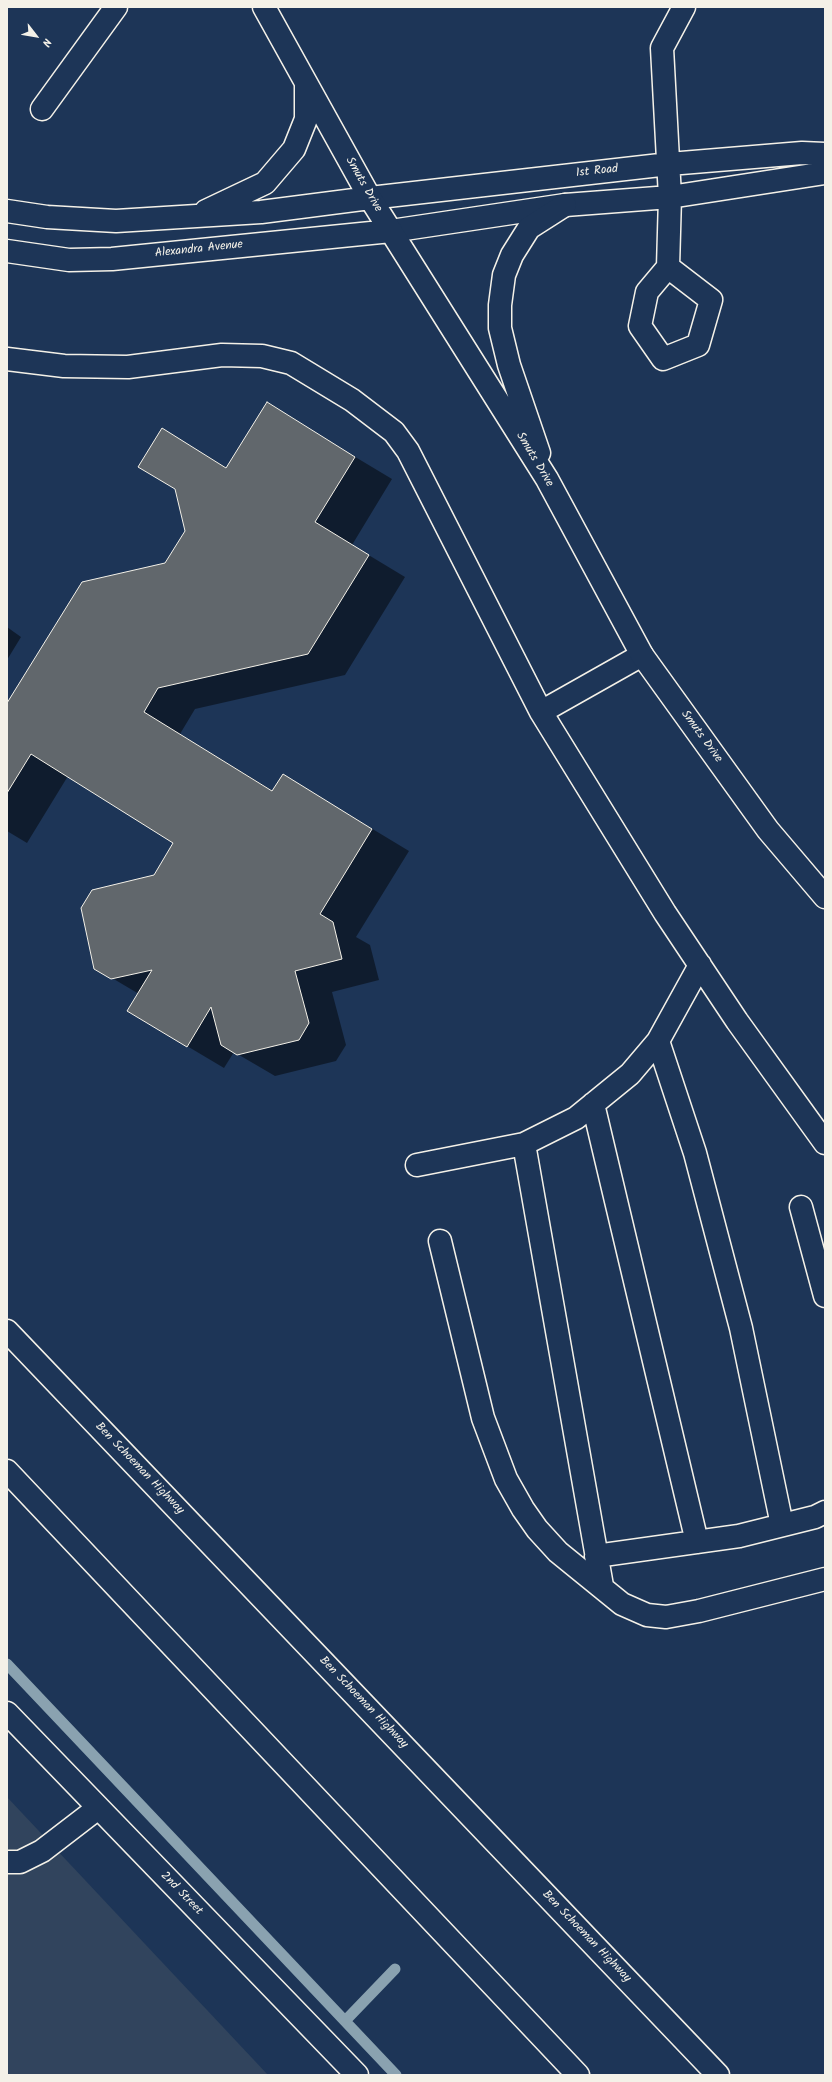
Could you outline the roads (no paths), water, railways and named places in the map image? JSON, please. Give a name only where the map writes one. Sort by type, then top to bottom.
[{"type":"main road","points":[[42,109],[116,7]]},
{"type":"main road","name":"Smuts Drive","points":[[264,7],[370,198],[547,479],[642,656],[768,830],[825,897]]},
{"type":"main road","points":[[668,267],[670,197],[662,48],[684,7]]},
{"type":"main road","points":[[196,216],[265,183],[294,148],[306,119],[306,83]]},
{"type":"main road","name":"1st Road","points":[[370,198],[669,164],[802,153],[825,154]]},
{"type":"main road","points":[[391,231],[565,205],[670,197],[825,173]]},
{"type":"main road","points":[[7,211],[47,217],[109,220],[261,212],[370,198]]},
{"type":"main road","points":[[547,479],[528,417],[509,365],[500,328],[500,305],[504,275],[512,255],[529,228],[565,205]]},
{"type":"main road","name":"Alexandra Avenue","points":[[7,251],[69,260],[112,259],[391,231]]},
{"type":"main road","points":[[7,359],[64,366],[121,367],[222,355],[262,356],[291,363],[352,400],[394,432],[408,451],[541,712],[665,913],[797,1107],[825,1143]]},
{"type":"main road","points":[[541,712],[642,656]]},
{"type":"main road","points":[[417,1164],[524,1144],[576,1118],[630,1074],[658,1041],[700,965]]},
{"type":"main road","points":[[658,1041],[694,1153],[741,1328],[782,1525]]},
{"type":"main road","points":[[593,1104],[696,1542]]},
{"type":"main road","points":[[524,1144],[602,1586]]},
{"type":"main road","points":[[801,1207],[825,1296]]},
{"type":"main road","points":[[440,1241],[483,1418],[506,1479],[523,1509],[537,1529],[558,1552],[602,1586],[622,1604],[647,1615],[666,1617],[699,1612],[825,1579]]},
{"type":"main road","name":"Ben Schoeman Highway","points":[[7,1332],[718,2075]]},
{"type":"main road","points":[[7,1471],[578,2075]]},
{"type":"main road","points":[[596,1556],[739,1536],[814,1517],[825,1512]]},
{"type":"main road","name":"2nd Street","points":[[7,1713],[357,2075]]},
{"type":"main road","points":[[7,1862],[20,1862],[42,1851],[98,1808]]},
{"type":"waterway","points":[[7,1664],[396,2075]]},
{"type":"waterway","points":[[345,2021],[395,1969]]}]
